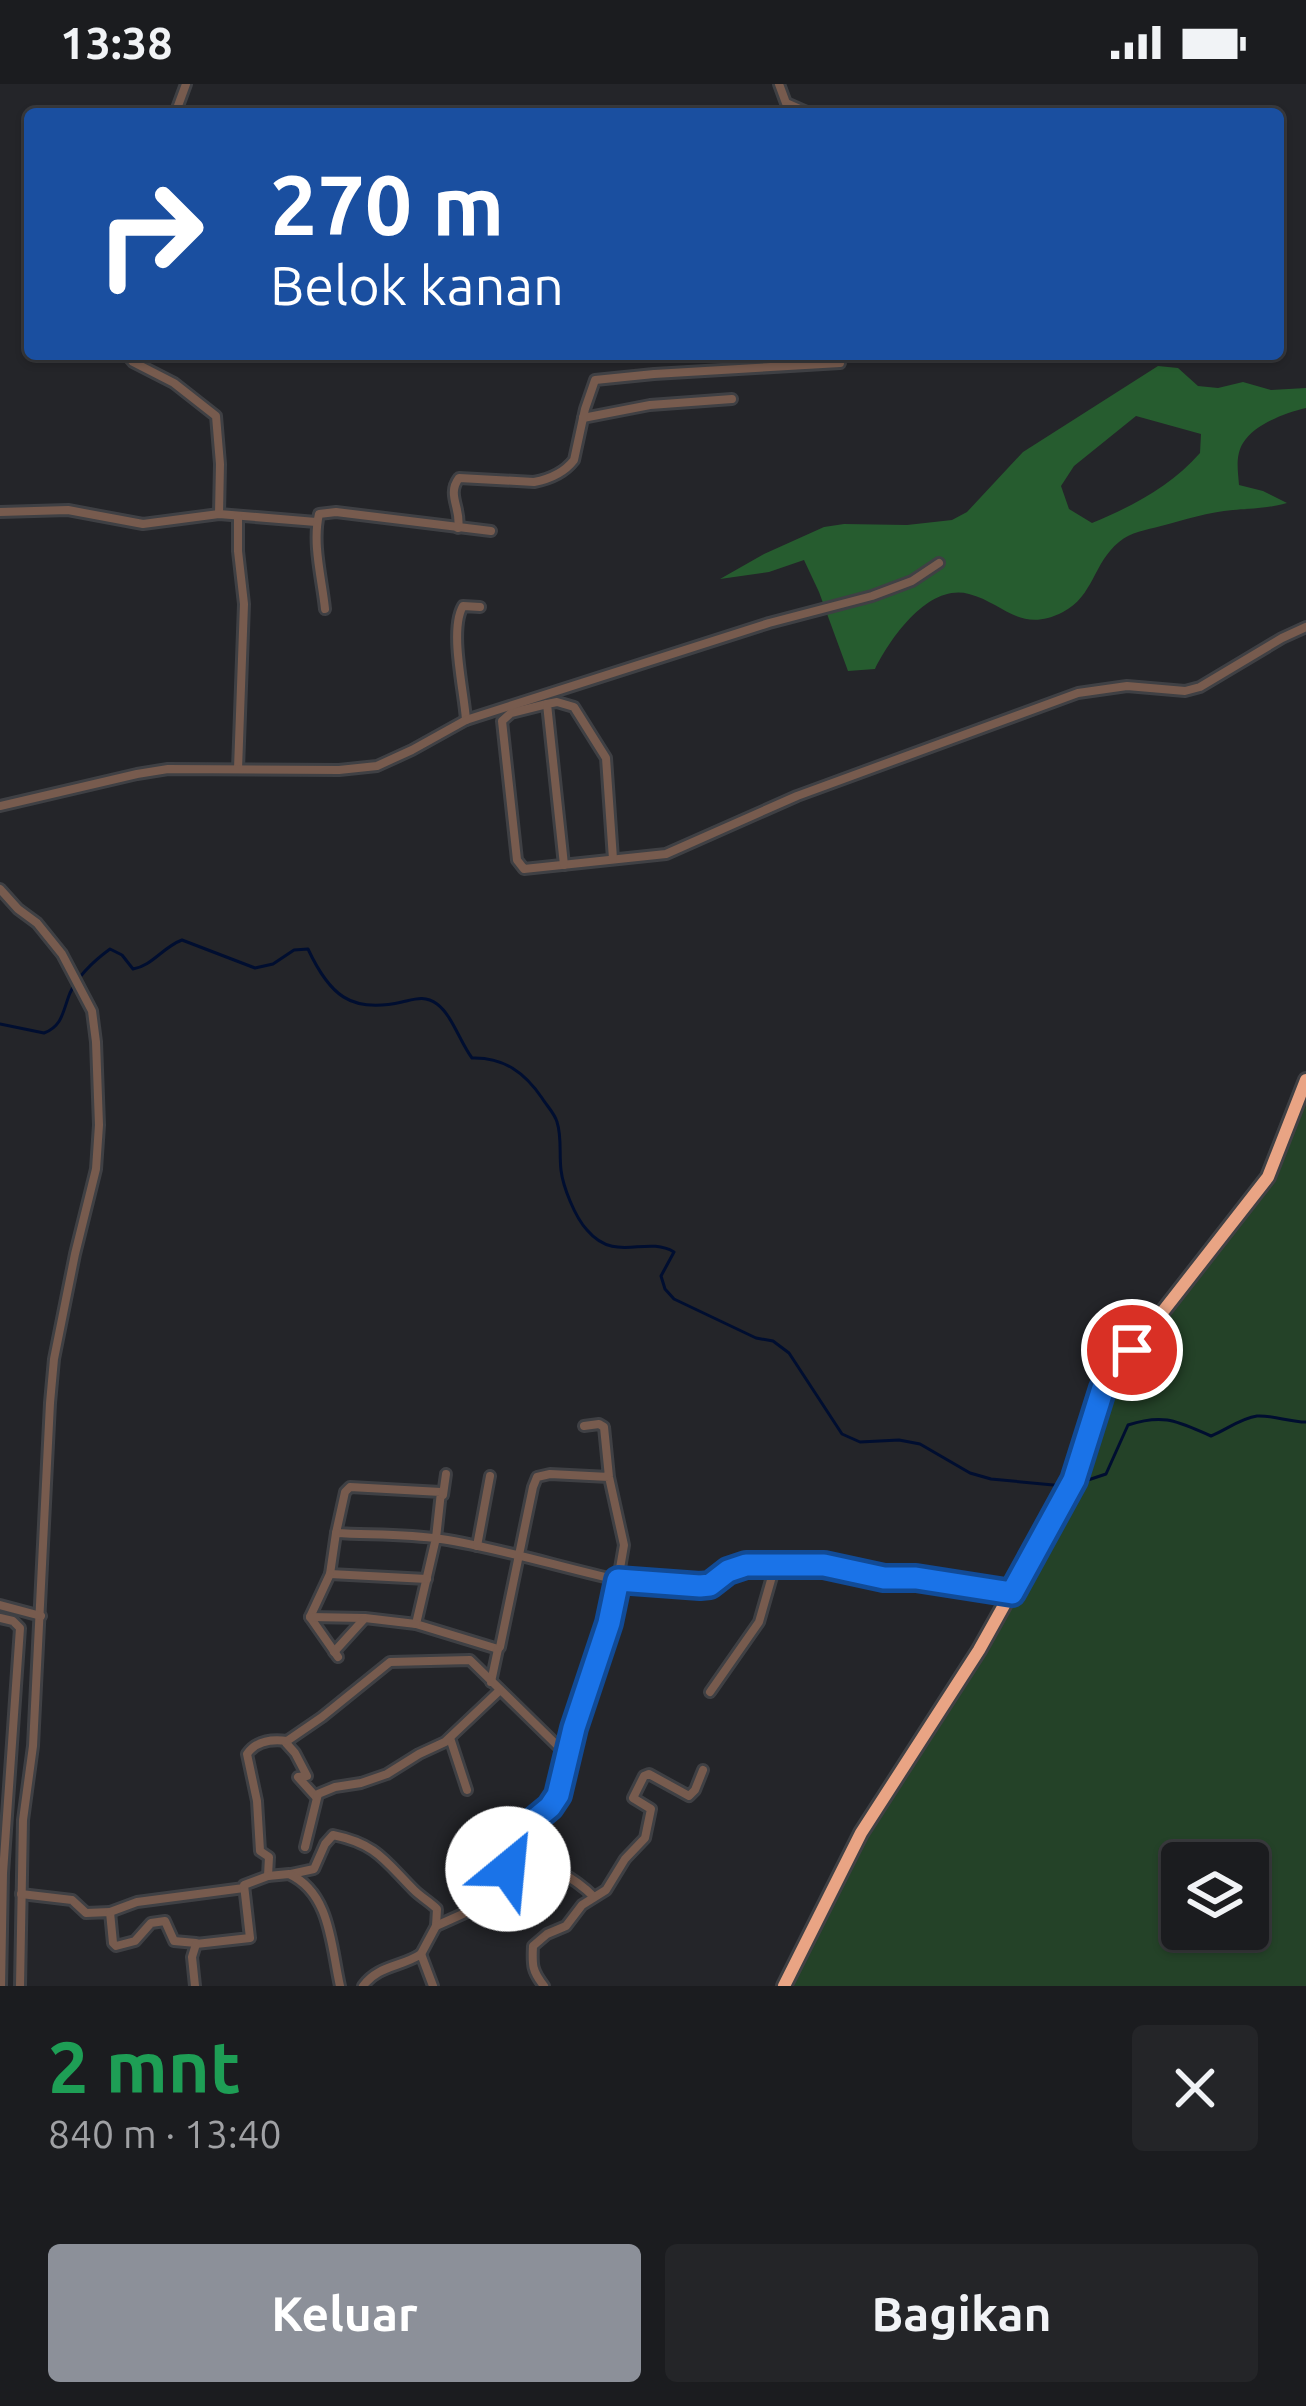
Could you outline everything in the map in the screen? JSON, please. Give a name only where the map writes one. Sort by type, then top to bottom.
[{"type":"highway","points":[[784,1986],[861,1833],[952,1693],[1071,1485],[1103,1388],[1257,1193],[1275,1161],[1306,1081]]},
{"type":"street","points":[[779,84],[786,104],[796,108]]},
{"type":"street","points":[[133,360],[174,383],[216,416],[219,514]]},
{"type":"street","points":[[458,528],[456,482],[465,478],[534,482],[555,475],[574,460],[591,387],[598,380],[840,363]]},
{"type":"street","points":[[583,418],[650,405],[732,399]]},
{"type":"street","points":[[0,512],[68,510],[143,524],[219,514],[316,522]]},
{"type":"street","points":[[325,609],[319,514],[491,530]]},
{"type":"street","points":[[238,517],[244,604],[238,769]]},
{"type":"street","points":[[0,806],[168,769],[376,766],[466,719],[770,623],[872,596],[912,581],[939,563]]},
{"type":"street","points":[[466,719],[458,617],[463,606],[480,607]]},
{"type":"street","points":[[613,860],[606,758],[574,707],[556,702],[512,713],[502,721],[518,865],[524,869],[613,860],[652,856],[797,796],[1061,698],[1127,686],[1185,691],[1201,687],[1306,627]]},
{"type":"street","points":[[547,704],[563,865]]},
{"type":"street","points":[[0,889],[62,954],[92,1011],[99,1134],[96,1169],[54,1359],[33,1746],[23,1820],[20,1986]]},
{"type":"street","points":[[436,1926],[510,1894],[512,1854],[527,1826],[555,1800],[609,1623],[625,1544],[609,1477],[604,1426],[584,1426]]},
{"type":"street","points":[[416,1624],[446,1474]]},
{"type":"street","points":[[491,1682],[537,1478],[550,1474],[609,1477]]},
{"type":"street","points":[[476,1546],[490,1476]]},
{"type":"street","points":[[310,1617],[330,1574],[344,1492],[350,1487],[439,1491],[443,1495]]},
{"type":"street","points":[[336,1533],[436,1538],[618,1580],[700,1586],[738,1567],[824,1565],[884,1578],[916,1578],[1012,1593]]},
{"type":"street","points":[[710,1693],[759,1622],[775,1566]]},
{"type":"street","points":[[330,1574],[427,1579]]},
{"type":"street","points":[[0,1605],[41,1616]]},
{"type":"street","points":[[310,1617],[416,1624],[499,1649]]},
{"type":"street","points":[[310,1617],[336,1654],[365,1618]]},
{"type":"street","points":[[0,1618],[20,1628],[3,1828],[1,1986]]},
{"type":"street","points":[[268,1876],[269,1857],[260,1848],[247,1754],[271,1739],[287,1741],[392,1662],[470,1660],[566,1755]]},
{"type":"street","points":[[305,1847],[316,1797],[335,1787],[387,1774],[450,1738],[500,1690]]},
{"type":"street","points":[[450,1738],[467,1790]]},
{"type":"street","points":[[287,1741],[307,1776],[298,1777],[316,1797]]},
{"type":"street","points":[[544,1986],[531,1968],[533,1946],[566,1926],[582,1905],[606,1890],[645,1838],[652,1811],[632,1798],[644,1776],[650,1774],[689,1796],[703,1770]]},
{"type":"street","points":[[110,1912],[116,1946],[135,1941],[151,1923],[165,1921],[174,1941],[246,1941],[250,1938],[244,1888],[248,1882],[314,1869],[331,1836],[347,1838],[384,1856],[438,1912],[421,1954],[377,1971],[363,1986]]},
{"type":"street","points":[[512,1854],[568,1877],[594,1897]]},
{"type":"street","points":[[289,1874],[323,1910],[340,1986]]},
{"type":"street","points":[[21,1894],[72,1900],[86,1913],[244,1888]]},
{"type":"street","points":[[195,1986],[193,1950],[198,1943]]},
{"type":"street","points":[[421,1954],[434,1986]]},
{"type":"street","points":[[0,1957],[20,1956]]},
{"type":"green space","points":[[1158,366],[1178,368],[1198,386],[1218,388],[1243,382],[1271,390],[1306,388],[1306,408],[1255,430],[1238,458],[1239,485],[1287,503],[1206,514],[1129,536],[1110,550],[1081,597],[1048,618],[1024,618],[981,598],[954,593],[939,597],[912,616],[875,669],[848,671],[804,560],[769,572],[720,579],[824,527],[952,520],[967,512],[1023,452]],"holes":[[[1136,416],[1201,434],[1200,453],[1137,502],[1092,523],[1069,509],[1061,486],[1074,466]]]},
{"type":"green space","points":[[1306,1094],[1306,1986],[788,1986],[882,1805],[1003,1617],[1086,1470],[1104,1388],[1264,1191]]},
{"type":"waterway","points":[[0,1024],[44,1033],[59,1022],[82,975],[110,949],[133,969],[182,940],[255,968],[273,964],[294,950],[308,949],[333,989],[355,1002],[433,1001],[447,1015],[472,1058],[513,1068],[553,1113],[559,1128],[564,1185],[587,1230],[609,1245],[652,1246],[674,1252],[661,1276],[674,1299],[756,1338],[773,1341],[789,1353],[842,1434],[860,1442],[920,1444],[970,1473],[991,1479],[1064,1486]]},
{"type":"waterway","points":[[1079,1483],[1106,1474],[1128,1425],[1141,1421],[1171,1421],[1211,1436],[1257,1416],[1306,1422]]},
{"type":"route","points":[[508,1869],[527,1826],[558,1795],[618,1580],[700,1586],[746,1565],[824,1565],[884,1578],[916,1578],[1012,1593],[1074,1480],[1103,1388],[1132,1350]]}]
